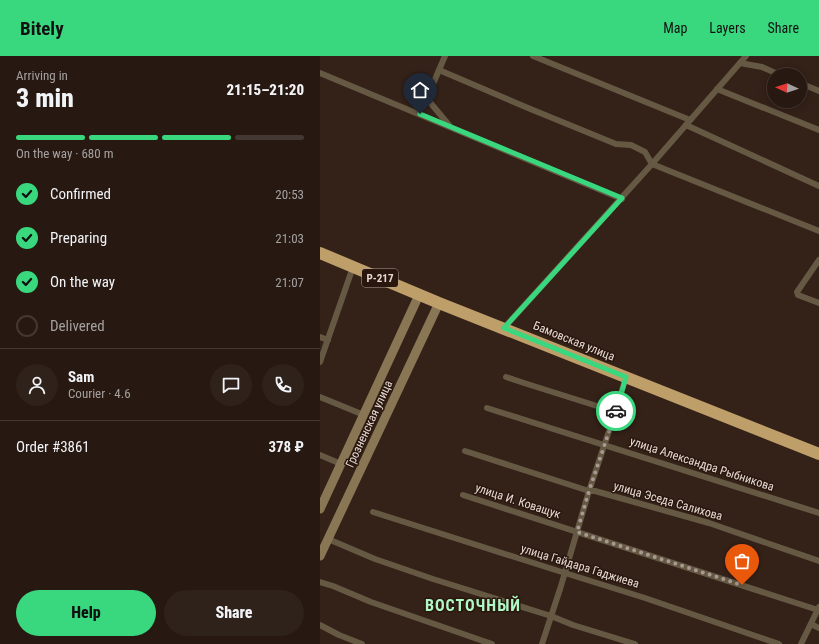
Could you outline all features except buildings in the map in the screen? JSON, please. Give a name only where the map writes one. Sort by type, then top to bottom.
[{"type":"highway","name":"Бамовская улица","points":[[320,253],[419,295],[819,454]]},
{"type":"street","points":[[445,56],[430,91],[429,97],[430,102],[450,126]]},
{"type":"street","points":[[533,56],[688,123],[819,186]]},
{"type":"street","points":[[504,328],[622,198],[746,56]]},
{"type":"street","points":[[740,63],[767,69]]},
{"type":"street","points":[[439,70],[616,144],[631,146],[645,152],[652,164],[819,231]]},
{"type":"street","points":[[320,73],[622,198]]},
{"type":"street","points":[[807,86],[819,91]]},
{"type":"street","points":[[717,90],[819,130]]},
{"type":"street","points":[[819,260],[797,292],[798,295],[819,303]]},
{"type":"street","points":[[320,362],[353,267]]},
{"type":"street","name":"Грозненская улица","points":[[320,509],[419,295]]},
{"type":"street","name":"Грозненская улица","points":[[320,556],[439,303]]},
{"type":"street","points":[[320,337],[328,340]]},
{"type":"street","points":[[506,377],[616,412]]},
{"type":"street","points":[[542,644],[626,377]]},
{"type":"street","points":[[320,397],[364,414]]},
{"type":"street","name":"улица Александра Рыбникова","points":[[487,408],[819,513]]},
{"type":"street","name":"улица Эседа Салихова","points":[[465,451],[589,491],[595,491],[709,524],[819,561]]},
{"type":"street","points":[[320,455],[341,464]]},
{"type":"street","name":"улица И. Коващук","points":[[463,495],[818,608]]},
{"type":"street","name":"улица Гайдара Гаджиева","points":[[373,512],[645,598],[779,644]]},
{"type":"street","points":[[328,539],[375,559],[433,580],[551,616],[573,625],[635,644]]},
{"type":"street","points":[[320,582],[334,586],[371,602],[492,644]]},
{"type":"street","points":[[801,644],[818,608]]},
{"type":"street","points":[[811,624],[819,628]]},
{"type":"street","points":[[320,625],[339,635],[362,644]]},
{"type":"way so far","points":[[616,411],[577,532],[742,585]]},
{"type":"district","name":"ВОСТОЧНЫЙ","points":[[473,605]]},
{"type":"route","points":[[420,114],[622,198],[504,328],[626,377],[616,411]]}]
